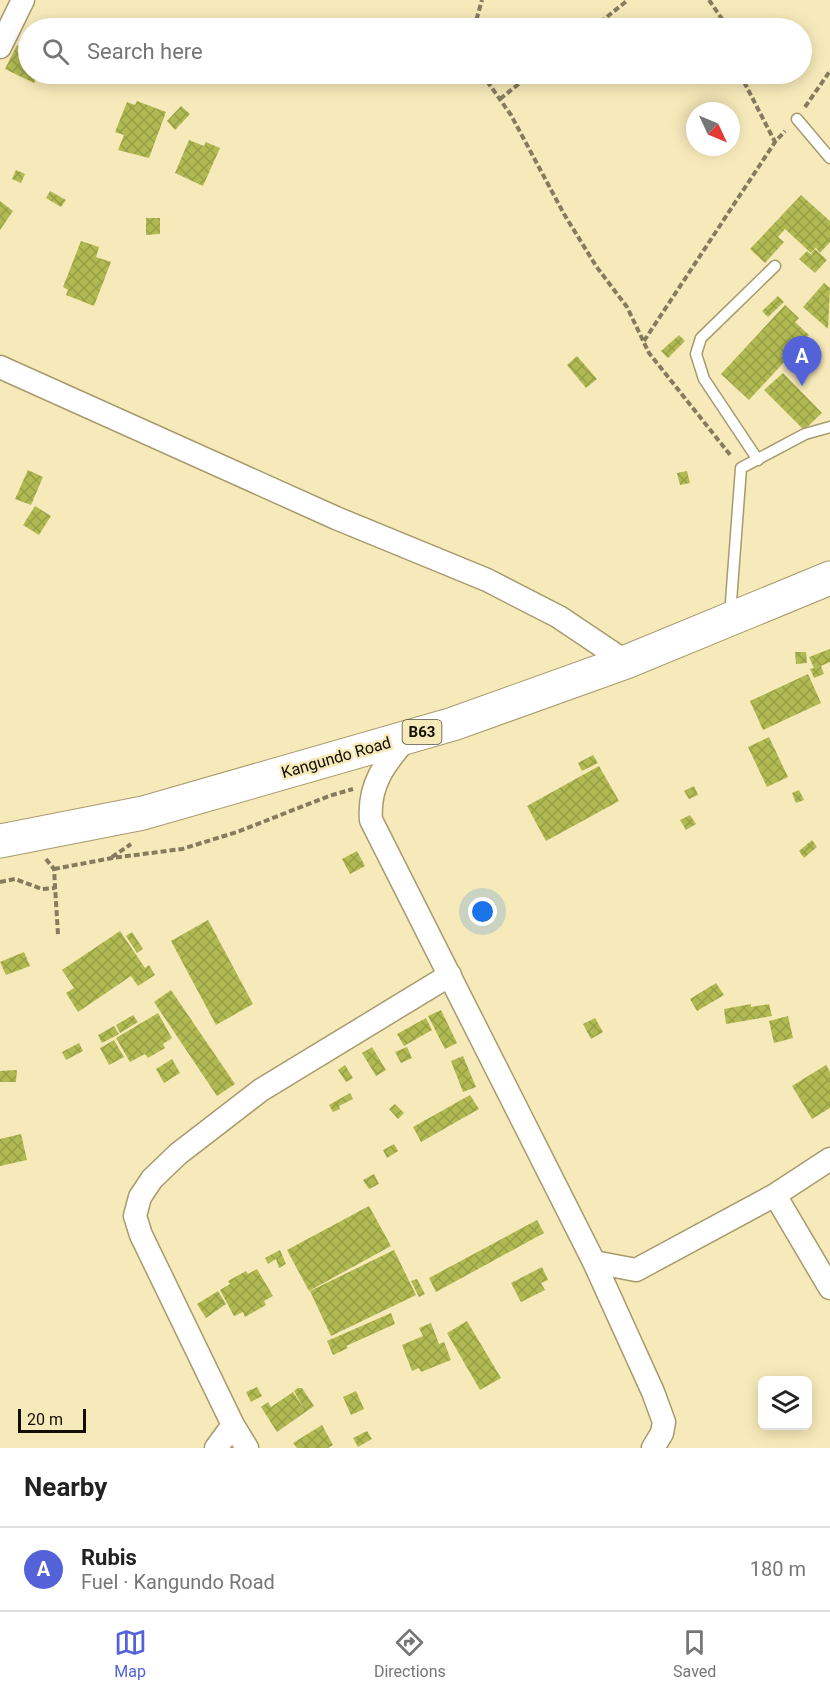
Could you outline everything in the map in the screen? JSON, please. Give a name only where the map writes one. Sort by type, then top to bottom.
[{"type":"highway","name":"Kangundo Road","points":[[13,839],[143,813],[453,724],[626,662],[830,578]]},
{"type":"street","points":[[0,47],[22,0]]},
{"type":"street","points":[[0,367],[336,518],[487,580],[559,617],[626,662]]},
{"type":"street","points":[[411,735],[385,763],[376,783],[370,809],[371,820],[594,1262],[661,1411],[664,1422],[663,1433],[653,1448]]},
{"type":"street","points":[[247,1448],[233,1425],[141,1234],[135,1216],[140,1197],[152,1179],[178,1154],[261,1090],[450,975]]},
{"type":"street","points":[[594,1262],[636,1270],[775,1195],[830,1160]]},
{"type":"street","points":[[775,1195],[830,1288]]},
{"type":"street","points":[[216,1448],[233,1425]]},
{"type":"lane","points":[[797,119],[830,158]]},
{"type":"lane","points":[[758,460],[704,379],[696,354],[701,338],[776,266]]},
{"type":"lane","points":[[730,619],[741,468],[805,434],[830,427]]},
{"type":"path","points":[[477,18],[482,0]]},
{"type":"path","points":[[605,18],[628,0]]},
{"type":"path","points":[[709,0],[721,18]]},
{"type":"path","points":[[489,84],[512,115],[564,214],[596,266],[627,307],[649,353],[741,468]]},
{"type":"path","points":[[500,99],[519,84]]},
{"type":"path","points":[[644,342],[775,142],[745,84]]},
{"type":"path","points":[[13,839],[54,869],[112,858],[182,849],[237,832],[329,796],[376,783]]},
{"type":"path","points":[[54,869],[58,934]]},
{"type":"path","points":[[0,882],[15,879],[42,889],[55,888]]},
{"type":"building","points":[[17,45],[18,75],[5,69]]},
{"type":"building","points":[[137,101],[166,112],[149,158],[118,150],[124,135],[115,132],[127,102],[135,105]]},
{"type":"building","points":[[181,106],[190,114],[175,130],[167,121]]},
{"type":"building","points":[[189,140],[204,146],[206,142],[220,148],[203,186],[175,173]]},
{"type":"building","points":[[16,170],[25,174],[21,183],[12,179]]},
{"type":"building","points":[[50,191],[66,200],[61,207],[46,198]]},
{"type":"building","points":[[801,195],[830,221],[830,242],[820,253],[817,246],[811,253],[785,229],[778,237],[784,242],[765,263],[750,249]]},
{"type":"building","points":[[0,201],[13,211],[0,230]]},
{"type":"building","points":[[146,218],[160,218],[160,234],[146,235]]},
{"type":"building","points":[[81,241],[99,247],[96,257],[111,262],[94,306],[66,295],[68,290],[63,287]]},
{"type":"building","points":[[815,249],[827,260],[815,273],[799,259],[807,251],[814,257],[811,254]]},
{"type":"building","points":[[824,283],[830,288],[828,329],[803,307]]},
{"type":"building","points":[[778,296],[784,302],[768,317],[762,311]]},
{"type":"building","points":[[785,305],[799,318],[795,322],[809,335],[749,400],[721,374]]},
{"type":"building","points":[[679,335],[685,341],[668,358],[661,351]]},
{"type":"building","points":[[577,356],[597,379],[586,388],[567,365]]},
{"type":"building","points":[[783,373],[822,413],[804,430],[764,390]]},
{"type":"building","points":[[28,470],[43,477],[31,505],[15,499]]},
{"type":"building","points":[[687,471],[690,483],[680,485],[677,473]]},
{"type":"building","points":[[35,506],[51,516],[39,535],[23,525]]},
{"type":"building","points":[[830,649],[830,662],[821,666],[824,674],[814,678],[810,669],[814,668],[809,657]]},
{"type":"building","points":[[795,652],[806,652],[807,663],[796,664]]},
{"type":"building","points":[[808,674],[821,703],[763,730],[750,701]]},
{"type":"building","points":[[769,737],[788,777],[767,787],[748,747]]},
{"type":"building","points":[[593,755],[598,763],[582,771],[578,763]]},
{"type":"building","points":[[599,766],[619,801],[546,841],[527,806]]},
{"type":"building","points":[[694,786],[698,795],[689,799],[684,791]]},
{"type":"building","points":[[799,790],[804,800],[796,803],[792,793]]},
{"type":"building","points":[[690,815],[696,824],[686,830],[680,820]]},
{"type":"building","points":[[812,840],[817,847],[804,858],[799,851]]},
{"type":"building","points":[[357,851],[365,866],[350,874],[342,859]]},
{"type":"building","points":[[208,920],[253,1004],[216,1025],[171,941]]},
{"type":"building","points":[[120,931],[145,968],[149,965],[155,975],[138,986],[131,976],[78,1012],[66,993],[74,988],[62,970]]},
{"type":"building","points":[[132,932],[143,949],[137,953],[126,936]]},
{"type":"building","points":[[24,952],[30,966],[6,975],[0,962]]},
{"type":"building","points":[[716,983],[724,995],[697,1011],[690,999]]},
{"type":"building","points":[[171,990],[235,1084],[217,1096],[154,1002]]},
{"type":"building","points":[[751,1004],[751,1007],[769,1004],[772,1016],[726,1024],[724,1009]]},
{"type":"building","points":[[441,1010],[457,1043],[445,1049],[428,1016]]},
{"type":"building","points":[[158,1013],[172,1038],[163,1044],[165,1048],[148,1058],[145,1054],[130,1062],[116,1038]]},
{"type":"building","points":[[133,1015],[138,1022],[120,1033],[116,1025]]},
{"type":"building","points":[[788,1016],[793,1038],[774,1043],[769,1021]]},
{"type":"building","points":[[426,1018],[432,1030],[404,1046],[397,1034]]},
{"type":"building","points":[[595,1018],[603,1032],[591,1039],[583,1024]]},
{"type":"building","points":[[114,1026],[119,1034],[102,1043],[98,1035]]},
{"type":"building","points":[[114,1040],[124,1057],[109,1065],[100,1048]]},
{"type":"building","points":[[79,1043],[83,1051],[66,1060],[62,1052]]},
{"type":"building","points":[[372,1047],[386,1070],[376,1076],[362,1053]]},
{"type":"building","points":[[407,1047],[412,1058],[401,1063],[395,1052]]},
{"type":"building","points":[[463,1056],[476,1087],[463,1092],[451,1061]]},
{"type":"building","points":[[172,1059],[180,1073],[164,1083],[156,1069]]},
{"type":"building","points":[[345,1065],[353,1078],[346,1082],[338,1070]]},
{"type":"building","points":[[826,1065],[830,1072],[830,1108],[812,1119],[792,1086]]},
{"type":"building","points":[[17,1070],[16,1082],[0,1082],[0,1071]]},
{"type":"building","points":[[350,1093],[353,1099],[333,1112],[329,1105]]},
{"type":"building","points":[[470,1095],[479,1109],[421,1142],[413,1127]]},
{"type":"building","points":[[395,1104],[404,1113],[398,1119],[389,1109]]},
{"type":"building","points":[[21,1134],[27,1160],[0,1166],[0,1139]]},
{"type":"building","points":[[394,1144],[398,1151],[387,1158],[383,1150]]},
{"type":"building","points":[[374,1174],[379,1184],[369,1189],[363,1180]]},
{"type":"building","points":[[369,1206],[391,1246],[309,1291],[287,1250]]},
{"type":"building","points":[[537,1220],[544,1233],[436,1292],[429,1278]]},
{"type":"building","points":[[280,1250],[286,1264],[279,1268],[276,1259],[268,1264],[265,1258]]},
{"type":"building","points":[[394,1250],[416,1295],[331,1336],[310,1291]]},
{"type":"building","points":[[542,1267],[548,1280],[541,1283],[545,1290],[521,1302],[511,1283]]},
{"type":"building","points":[[257,1269],[273,1296],[264,1301],[266,1305],[245,1317],[243,1312],[234,1316],[220,1290],[230,1284],[228,1281],[246,1271],[248,1274]]},
{"type":"building","points":[[417,1279],[425,1294],[419,1297],[411,1281]]},
{"type":"building","points":[[218,1291],[226,1304],[206,1318],[197,1304]]},
{"type":"building","points":[[391,1313],[395,1324],[346,1346],[348,1348],[333,1355],[327,1341]]},
{"type":"building","points":[[467,1321],[501,1378],[480,1390],[447,1333]]},
{"type":"building","points":[[431,1323],[439,1344],[444,1342],[451,1360],[421,1372],[419,1368],[412,1371],[402,1345],[423,1336],[419,1328]]},
{"type":"building","points":[[257,1387],[262,1396],[251,1402],[246,1392]]},
{"type":"building","points":[[302,1388],[314,1406],[277,1432],[261,1407],[268,1402],[271,1407],[293,1392],[304,1409],[294,1391]]},
{"type":"building","points":[[356,1391],[364,1409],[351,1415],[343,1397]]},
{"type":"building","points":[[322,1425],[333,1445],[328,1448],[297,1448],[293,1443]]},
{"type":"building","points":[[367,1431],[372,1439],[358,1447],[353,1438]]},
{"type":"place","name":"Rubis","points":[[802,386]]}]
